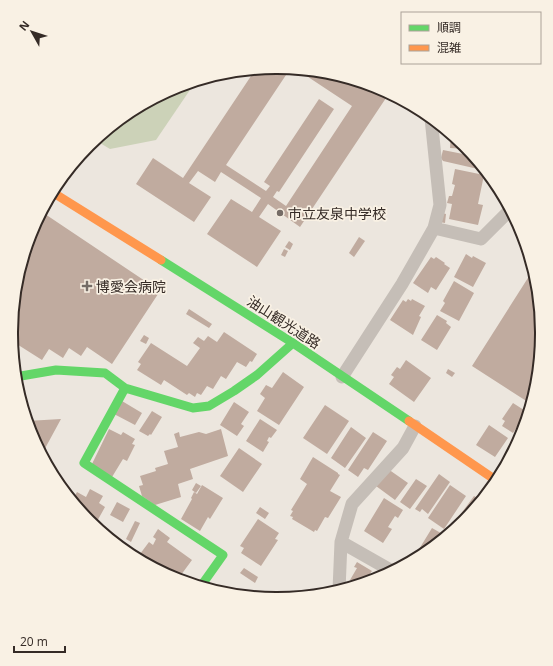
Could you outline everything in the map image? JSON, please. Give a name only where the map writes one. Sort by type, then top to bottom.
[{"type":"street","points":[[342,376],[402,284],[434,228],[440,205],[432,126]]},
{"type":"street","name":"油山観光道路","points":[[58,196],[293,343],[491,477]]},
{"type":"street","points":[[434,228],[481,239],[506,214]]},
{"type":"street","points":[[22,376],[56,370],[105,373],[125,388],[193,408],[209,406],[234,391],[257,375],[293,343]]},
{"type":"street","points":[[125,388],[84,463],[223,555],[205,582]]},
{"type":"street","points":[[339,584],[341,542],[352,504],[403,448],[415,426]]},
{"type":"street","points":[[341,542],[386,567]]},
{"type":"green space","points":[[191,89],[156,140],[110,149],[101,144],[119,128],[147,109]]},
{"type":"building","points":[[286,75],[226,165],[266,191],[270,186],[264,182],[319,99],[334,109],[279,192],[277,191],[273,197],[286,206],[352,106],[308,77],[343,83],[386,99],[300,227],[268,204],[259,217],[281,231],[257,267],[207,234],[231,199],[252,212],[261,198],[221,172],[215,182],[198,171],[189,183],[211,197],[194,222],[136,184],[153,158],[183,178],[251,76]]},
{"type":"building","points":[[450,142],[457,148],[450,148]]},
{"type":"building","points":[[443,150],[463,154],[476,168],[443,161],[441,158]]},
{"type":"building","points":[[455,169],[481,174],[483,178],[478,204],[483,205],[478,225],[449,219],[452,204],[447,203],[449,196],[452,196],[455,185],[452,184]]},
{"type":"building","points":[[442,213],[446,214],[445,223],[440,222]]},
{"type":"building","name":"博愛会病院","points":[[47,215],[160,291],[112,364],[87,347],[81,356],[69,348],[63,358],[49,349],[42,360],[19,345],[18,333],[20,299],[27,266],[38,234]]},
{"type":"building","points":[[359,237],[365,241],[354,257],[349,253]]},
{"type":"building","points":[[289,241],[293,244],[290,250],[285,247]]},
{"type":"building","points":[[284,249],[288,251],[285,257],[281,255]]},
{"type":"building","points":[[466,254],[486,263],[473,287],[454,277]]},
{"type":"building","points":[[431,257],[434,259],[436,257],[450,268],[436,290],[431,287],[428,293],[413,283]]},
{"type":"building","points":[[529,277],[533,299],[535,333],[533,367],[526,401],[472,366]]},
{"type":"building","points":[[454,281],[474,293],[459,321],[440,311],[445,303],[443,301]]},
{"type":"building","points":[[408,299],[411,301],[412,299],[425,306],[419,316],[421,317],[413,335],[390,320],[403,300],[406,302]]},
{"type":"building","points":[[189,309],[212,324],[209,328],[186,314]]},
{"type":"building","points":[[437,315],[447,321],[446,323],[451,327],[437,350],[421,340]]},
{"type":"building","points":[[224,332],[257,354],[252,362],[250,361],[246,367],[237,362],[226,379],[221,376],[213,389],[207,386],[201,395],[197,393],[195,397],[189,393],[187,395],[164,380],[161,385],[137,370],[141,364],[138,362],[151,343],[187,366],[200,348],[193,343],[198,337],[204,341],[208,336],[217,342]]},
{"type":"building","points":[[144,335],[149,338],[146,344],[140,341]]},
{"type":"building","points":[[406,360],[431,378],[414,402],[389,384],[394,377],[391,375],[397,367],[400,369]]},
{"type":"building","points":[[448,369],[455,373],[452,377],[446,373]]},
{"type":"building","points":[[283,372],[304,387],[279,425],[257,411],[265,398],[260,394],[266,385],[272,388]]},
{"type":"building","points":[[122,401],[142,413],[135,425],[114,414]]},
{"type":"building","points":[[234,402],[249,412],[241,424],[244,426],[237,436],[220,425]]},
{"type":"building","points":[[513,403],[523,409],[517,427],[513,433],[502,426],[505,421],[502,419]]},
{"type":"building","points":[[325,405],[349,421],[327,454],[303,438]]},
{"type":"building","points":[[152,411],[162,417],[151,435],[150,434],[148,436],[139,431]]},
{"type":"building","points":[[61,419],[45,448],[38,432],[34,421]]},
{"type":"building","points":[[260,419],[277,430],[271,438],[269,437],[267,441],[269,442],[263,452],[246,441]]},
{"type":"building","points":[[489,425],[508,438],[495,457],[476,445]]},
{"type":"building","points":[[351,427],[366,438],[345,468],[331,458]]},
{"type":"building","points":[[109,429],[121,435],[123,432],[135,439],[132,444],[135,445],[127,461],[123,459],[112,477],[91,466]]},
{"type":"building","points":[[221,429],[228,456],[190,469],[193,479],[178,484],[181,497],[155,505],[142,496],[139,486],[143,485],[140,476],[156,471],[155,468],[168,464],[164,451],[178,447],[174,434],[179,432],[180,437],[199,432],[206,434]]},
{"type":"building","points":[[373,432],[387,441],[368,470],[364,468],[358,477],[348,470]]},
{"type":"building","points":[[239,448],[262,464],[243,492],[220,476]]},
{"type":"building","points":[[313,457],[340,475],[330,491],[341,497],[328,518],[325,517],[317,531],[315,530],[314,532],[292,519],[293,517],[290,516],[293,511],[291,510],[307,484],[300,479]]},
{"type":"building","points":[[388,469],[408,483],[395,500],[376,486]]},
{"type":"building","points":[[439,474],[450,482],[428,514],[422,509],[420,512],[415,509]]},
{"type":"building","points":[[416,479],[427,486],[410,509],[400,502]]},
{"type":"building","points":[[196,483],[201,486],[196,493],[192,490]]},
{"type":"building","points":[[202,485],[223,498],[210,519],[208,517],[200,531],[181,519],[192,499],[191,498],[194,492],[197,494]]},
{"type":"building","points":[[450,485],[466,496],[444,529],[428,518]]},
{"type":"building","points":[[90,489],[103,496],[99,503],[105,507],[98,520],[75,495],[77,492],[86,497]]},
{"type":"building","points":[[474,496],[476,497],[471,503],[461,514]]},
{"type":"building","points":[[384,498],[403,510],[398,518],[395,516],[388,527],[392,529],[383,543],[364,531]]},
{"type":"building","points":[[117,502],[130,509],[123,522],[110,515]]},
{"type":"building","points":[[260,507],[269,513],[265,519],[256,513]]},
{"type":"building","points":[[258,519],[279,533],[275,539],[278,540],[261,566],[241,553],[244,548],[240,546]]},
{"type":"building","points":[[135,521],[140,523],[131,542],[126,539]]},
{"type":"building","points":[[432,528],[440,533],[434,538],[420,548]]},
{"type":"building","points":[[158,529],[170,538],[167,542],[192,560],[182,574],[162,565],[141,553],[149,542],[153,545],[156,539],[153,537]]},
{"type":"building","points":[[357,562],[372,571],[370,574],[351,581],[350,580],[357,568],[354,567]]},
{"type":"building","points":[[244,568],[258,577],[255,583],[240,573]]},
{"type":"traffic: fast","points":[[161,260],[293,343],[409,421]]},
{"type":"traffic: fast","points":[[22,376],[56,370],[105,373],[125,388],[193,408],[209,406],[234,391],[257,375],[293,343]]},
{"type":"traffic: fast","points":[[125,388],[84,463],[223,555],[204,581]]},
{"type":"traffic: slow","points":[[58,196],[161,260]]},
{"type":"traffic: slow","points":[[409,421],[491,477]]},
{"type":"place","name":"市立友泉中学校","points":[[280,213]]},
{"type":"place","name":"博愛会病院","points":[[87,286]]}]
